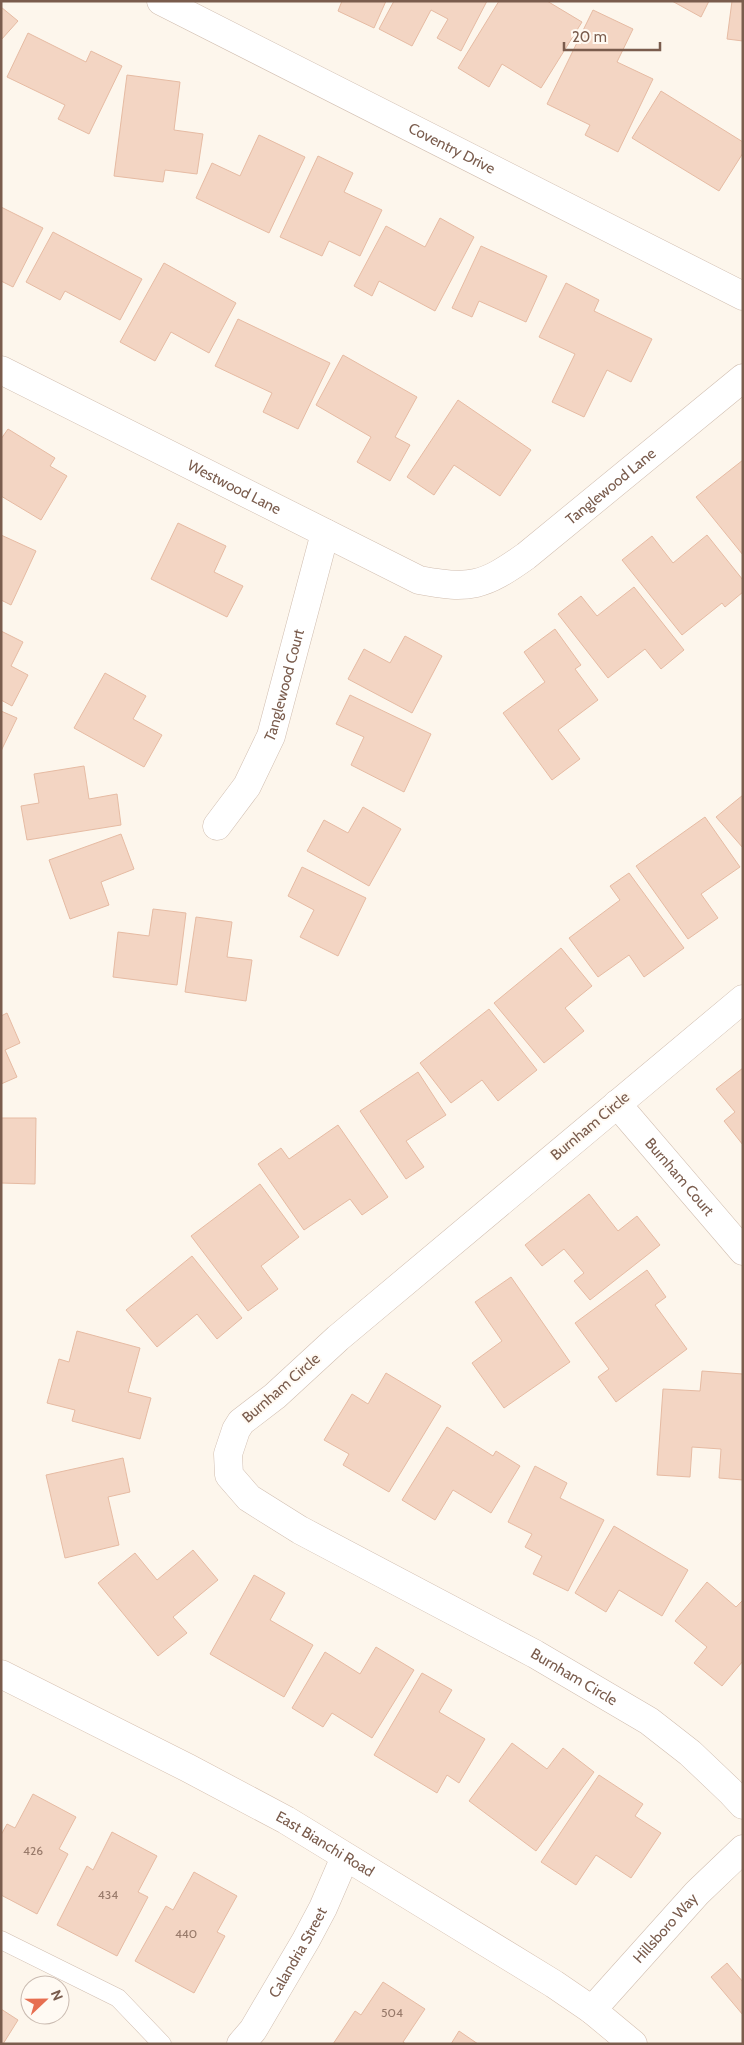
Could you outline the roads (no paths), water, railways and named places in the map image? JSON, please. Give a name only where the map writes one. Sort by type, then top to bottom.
[{"type":"street","name":"Coventry Drive","points":[[161,1],[743,296]]},
{"type":"street","name":"Westwood Lane","points":[[1,370],[419,580],[448,586],[473,585]]},
{"type":"street","name":"Tanglewood Lane","points":[[473,585],[499,575],[526,556],[743,378]]},
{"type":"street","name":"Tanglewood Court","points":[[217,826],[247,786],[271,736],[325,533]]},
{"type":"street","name":"Burnham Circle","points":[[743,1000],[338,1338],[275,1396],[241,1422],[236,1430],[228,1454],[229,1475],[249,1498],[300,1530],[535,1654],[649,1721],[690,1753],[743,1805]]},
{"type":"street","name":"Burnham Court","points":[[617,1104],[743,1251]]},
{"type":"street","name":"East Bianchi Road","points":[[1,1674],[188,1768],[286,1820],[554,1984],[592,2010],[633,2044]]},
{"type":"street","name":"Hillsboro Way","points":[[592,2010],[697,1893],[743,1849]]},
{"type":"street","name":"Calandria Street","points":[[241,2044],[253,2030],[306,1940],[323,1908],[345,1856]]},
{"type":"lane","points":[[1,1940],[118,1998],[162,2044]]}]
